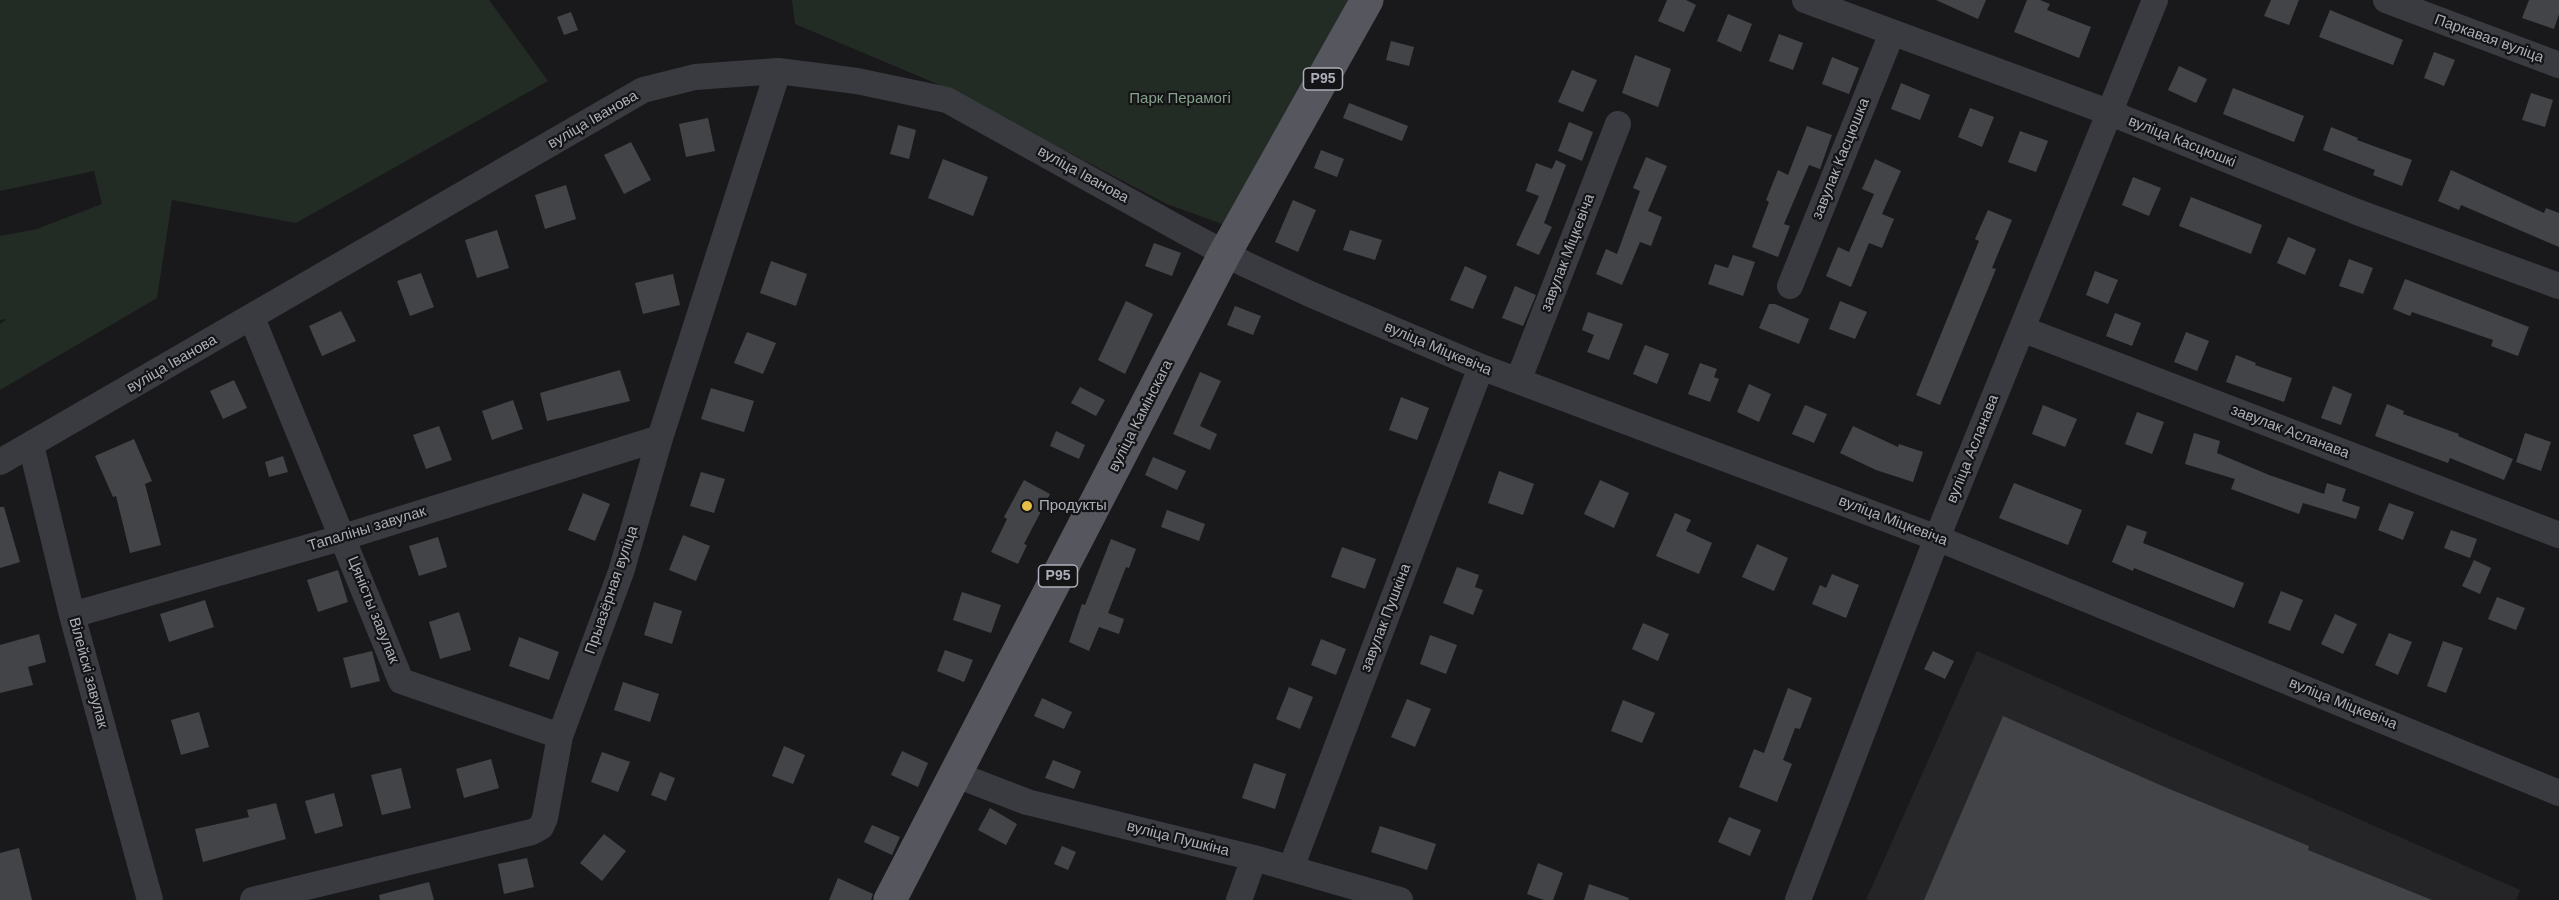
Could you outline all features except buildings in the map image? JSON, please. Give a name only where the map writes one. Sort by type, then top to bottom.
[{"type":"main road","name":"вуліца Камінскага","points":[[890,900],[957,775],[983,720],[1225,253],[1367,0]]},
{"type":"street","name":"вуліца Касцюшкі","points":[[1805,0],[2108,112],[2357,213],[2559,286]]},
{"type":"street","name":"вуліца Асланава","points":[[1798,900],[1937,538],[2155,0]]},
{"type":"street","name":"Паркавая вуліца","points":[[2385,0],[2559,65]]},
{"type":"street","name":"завулак Касцюшка","points":[[1790,286],[1892,33]]},
{"type":"street","name":"вуліца Іванова","points":[[0,462],[643,90],[694,76],[778,70],[857,81],[947,100],[1225,253]]},
{"type":"street","name":"Прыазёрная вуліца","points":[[253,900],[532,832],[541,826],[545,818],[560,735],[621,572],[660,438],[778,70]]},
{"type":"street","name":"завулак Міцкевіча","points":[[1518,381],[1618,124]]},
{"type":"street","name":"вуліца Міцкевіча","points":[[1225,253],[1310,294],[1480,367],[1937,538],[2559,793]]},
{"type":"street","name":"Цяністы завулак","points":[[252,318],[344,537],[401,681],[560,735]]},
{"type":"street","name":"завулак Асланава","points":[[2022,329],[2559,535]]},
{"type":"street","name":"завулак Пушкіна","points":[[1291,868],[1480,367]]},
{"type":"street","name":"Тапаліны завулак","points":[[72,615],[344,537],[660,438]]},
{"type":"street","name":"Вілейскі завулак","points":[[31,445],[72,615],[150,900]]},
{"type":"street","name":"вуліца Пушкіна","points":[[957,775],[1027,802],[1254,858],[1400,900]]},
{"type":"street","points":[[1239,900],[1254,858]]},
{"type":"shaded area","points":[[1977,651],[2520,890],[2516,900],[1866,900]]},
{"type":"green space","points":[[0,0],[489,0],[548,81],[296,223],[172,200],[157,298],[0,390],[0,324],[7,319],[0,320],[0,236],[37,229],[102,204],[94,171],[0,191]]},
{"type":"green space","name":"Парк Перамогі","points":[[792,0],[1348,0],[1225,225],[1167,204],[942,86],[795,24]]},
{"type":"place","name":"Продукты","points":[[1027,506]]}]
